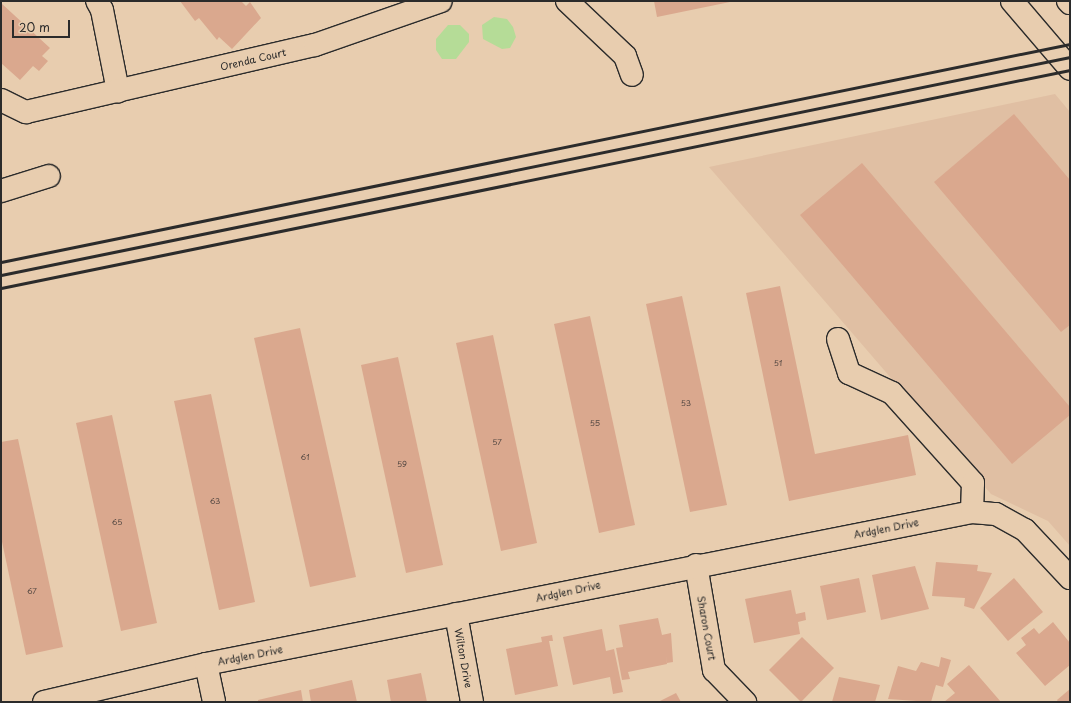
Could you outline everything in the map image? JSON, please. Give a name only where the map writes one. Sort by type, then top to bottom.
[{"type":"street","points":[[97,1],[102,10],[118,91]]},
{"type":"street","name":"Orenda Court","points":[[1,100],[26,112],[60,101],[118,91],[316,45],[441,1]]},
{"type":"street","points":[[567,1],[625,56],[632,75]]},
{"type":"street","points":[[1012,1],[1070,69]]},
{"type":"street","points":[[1,191],[49,176]]},
{"type":"street","points":[[838,338],[849,373],[892,393],[973,483],[972,512]]},
{"type":"street","name":"Ardglen Drive","points":[[44,702],[206,664],[696,565],[972,512],[996,514],[1026,530],[1070,578]]},
{"type":"street","name":"Sharon Court","points":[[696,565],[714,670],[745,702]]},
{"type":"street","name":"Wilton Drive","points":[[456,614],[472,702]]},
{"type":"street","points":[[206,664],[214,702]]},
{"type":"shaded area","points":[[1055,94],[1070,112],[1070,546],[1048,521],[991,494],[709,167]]},
{"type":"green space","points":[[494,17],[507,19],[513,27],[516,37],[510,48],[502,49],[483,39],[482,25]]},
{"type":"green space","points":[[448,25],[460,25],[469,34],[469,42],[456,59],[442,59],[436,50],[436,39]]},
{"type":"building","points":[[180,1],[241,1],[246,6],[250,2],[261,18],[232,49],[219,37],[217,40],[199,18],[195,21]]},
{"type":"building","points":[[654,1],[730,1],[730,2],[657,17]]},
{"type":"building","points":[[1,3],[50,48],[42,56],[48,61],[39,71],[33,66],[20,80],[1,63]]},
{"type":"building","points":[[1014,114],[1070,180],[1070,325],[1061,332],[934,182]]},
{"type":"building","points":[[862,163],[1070,407],[1070,415],[1012,464],[800,215]]},
{"type":"building","points":[[780,286],[815,454],[908,435],[916,475],[789,501],[746,293]]},
{"type":"building","points":[[682,296],[727,505],[690,512],[646,304]]},
{"type":"building","points":[[590,316],[635,525],[599,533],[554,324]]},
{"type":"building","points":[[300,328],[356,577],[310,587],[254,338]]},
{"type":"building","points":[[493,335],[537,543],[501,551],[456,343]]},
{"type":"building","points":[[398,357],[443,565],[406,573],[361,365]]},
{"type":"building","points":[[211,394],[255,602],[219,610],[174,401]]},
{"type":"building","points":[[112,415],[157,623],[121,631],[76,423]]},
{"type":"building","points":[[18,439],[63,647],[26,655],[1,537],[1,442]]},
{"type":"building","points":[[936,562],[978,565],[977,571],[992,573],[974,609],[964,606],[965,598],[932,596]]},
{"type":"building","points":[[915,566],[929,609],[881,620],[872,575]]},
{"type":"building","points":[[859,578],[866,612],[827,620],[820,586]]},
{"type":"building","points":[[1014,578],[1043,612],[1008,641],[980,608]]},
{"type":"building","points":[[791,590],[796,614],[805,612],[806,620],[798,622],[800,634],[754,643],[745,599]]},
{"type":"building","points":[[658,618],[662,635],[671,633],[673,662],[667,663],[666,656],[667,664],[628,672],[630,679],[622,680],[616,648],[623,647],[619,625]]},
{"type":"building","points":[[1053,622],[1070,643],[1070,665],[1045,686],[1016,653],[1026,645],[1021,638],[1034,628],[1039,634]]},
{"type":"building","points":[[602,629],[606,651],[614,649],[623,692],[613,694],[610,677],[573,685],[563,637]]},
{"type":"building","points":[[552,635],[553,641],[549,641],[558,686],[515,695],[506,649],[542,642],[541,637]]},
{"type":"building","points":[[802,637],[834,668],[801,702],[769,670]]},
{"type":"building","points":[[941,657],[951,660],[943,687],[936,685],[931,702],[888,699],[898,666],[916,671],[921,662],[939,667]]},
{"type":"building","points":[[969,665],[1001,702],[944,702],[955,693],[947,684]]},
{"type":"building","points":[[421,673],[427,702],[391,702],[387,680]]},
{"type":"building","points":[[839,677],[880,685],[875,702],[832,702]]},
{"type":"building","points":[[352,680],[357,702],[311,702],[309,690]]},
{"type":"building","points":[[1070,689],[1070,702],[1058,702],[1057,700]]},
{"type":"building","points":[[301,690],[303,702],[258,702],[258,700]]},
{"type":"building","points":[[676,693],[681,702],[658,702]]},
{"type":"railway","points":[[1,262],[1070,44]]},
{"type":"railway","points":[[1,275],[1070,57]]},
{"type":"railway","points":[[1,288],[1070,70]]}]
